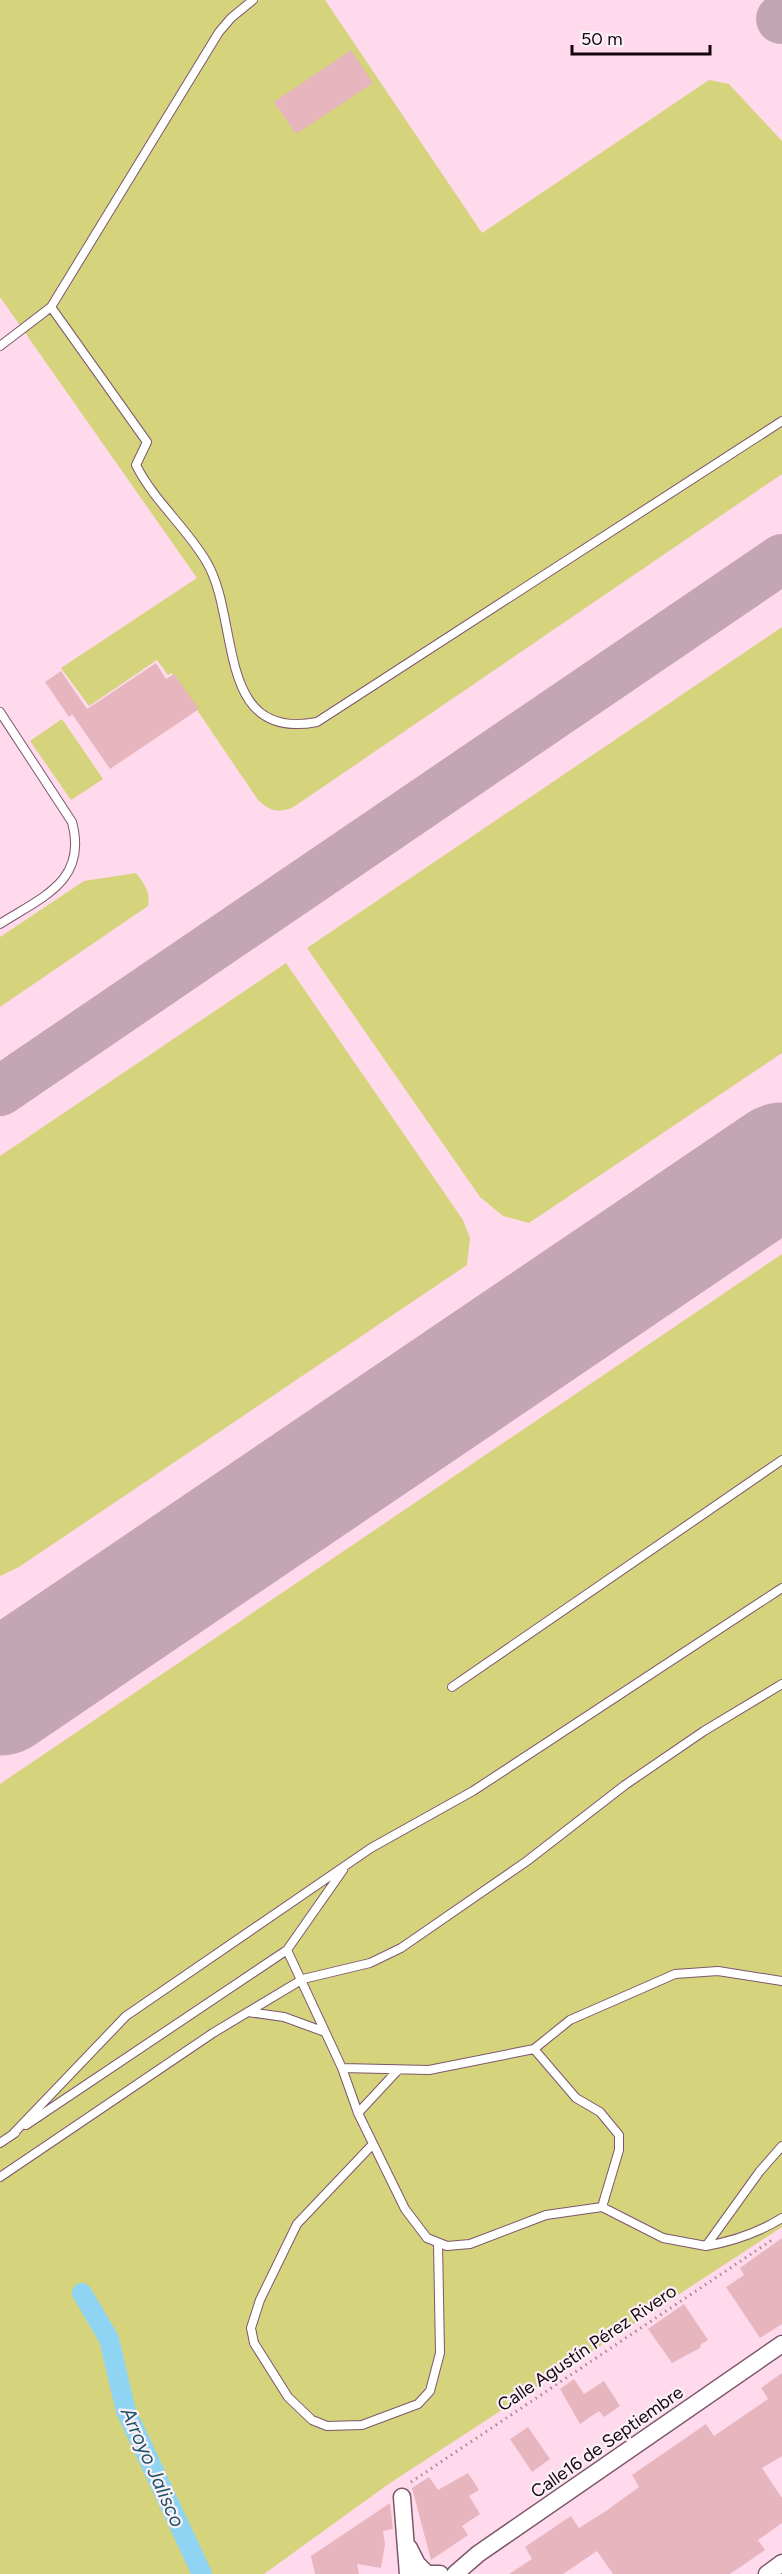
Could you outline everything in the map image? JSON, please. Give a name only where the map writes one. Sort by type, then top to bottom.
[{"type":"street","name":"Calle16 de Septiembre","points":[[455,2574],[478,2554],[782,2344]]},
{"type":"street","points":[[404,2491],[408,2574]]},
{"type":"street","points":[[406,2542],[417,2564],[427,2574],[440,2574]]},
{"type":"street","points":[[478,2554],[478,2574]]},
{"type":"street","points":[[767,2574],[782,2564]]},
{"type":"lane","points":[[0,346],[51,307],[219,32],[231,18],[253,0]]},
{"type":"lane","points":[[51,307],[147,442],[136,465],[144,481],[206,560],[221,593],[234,668],[251,703],[269,721],[297,726],[317,722],[782,421]]},
{"type":"lane","points":[[0,712],[72,822],[77,839],[76,858],[70,872],[60,885],[0,924]]},
{"type":"lane","points":[[452,1687],[782,1460]]},
{"type":"lane","points":[[12,2135],[126,2016],[371,1848],[473,1791],[782,1588]]},
{"type":"lane","points":[[0,2177],[303,1978],[370,1963],[401,1948],[527,1861],[626,1785],[694,1737],[782,1684]]},
{"type":"lane","points":[[0,2143],[287,1950],[346,1866]]},
{"type":"lane","points":[[287,1950],[303,1978],[373,2144],[405,2209],[428,2238],[447,2246],[470,2244],[546,2215],[602,2207],[663,2238],[706,2246],[735,2241],[764,2229],[782,2218]]},
{"type":"lane","points":[[342,2068],[429,2070],[534,2049],[570,2020],[675,1974],[718,1971],[774,1982],[782,1981]]},
{"type":"lane","points":[[248,2012],[284,2017],[325,2032]]},
{"type":"lane","points":[[534,2049],[576,2098],[600,2112],[619,2135],[620,2150],[602,2207]]},
{"type":"lane","points":[[358,2113],[398,2070]]},
{"type":"lane","points":[[373,2144],[297,2224],[260,2300],[251,2328],[254,2343],[288,2397],[312,2420],[327,2426],[362,2425],[418,2404],[430,2391],[440,2353],[438,2242]]},
{"type":"lane","points":[[706,2246],[760,2171],[782,2146]]},
{"type":"path","name":"Calle Agustín Pérez Rivero","points":[[404,2491],[782,2234]]},
{"type":"shaded area","points":[[0,0],[325,0],[482,233],[709,80],[729,84],[782,141],[782,474],[292,808],[274,810],[258,800],[172,673],[168,675],[157,660],[89,706],[61,668],[197,578],[0,297]]},
{"type":"shaded area","points":[[782,627],[782,1053],[529,1223],[503,1216],[480,1197],[307,948]]},
{"type":"shaded area","points":[[62,719],[103,779],[71,800],[30,741]]},
{"type":"shaded area","points":[[136,873],[148,892],[148,906],[0,1007],[0,937],[84,881]]},
{"type":"shaded area","points":[[286,963],[463,1220],[470,1238],[467,1265],[19,1567],[0,1576],[0,1156]]},
{"type":"shaded area","points":[[782,1254],[782,2227],[390,2483],[264,2574],[0,2574],[0,1784]]},
{"type":"building","points":[[351,50],[373,83],[296,134],[274,102]]},
{"type":"building","points":[[156,663],[166,679],[174,674],[199,709],[110,769],[72,714],[69,717],[45,682],[61,671],[87,709]]},
{"type":"building","points":[[782,2238],[782,2324],[760,2338],[726,2287],[744,2275],[740,2268]]},
{"type":"building","points":[[684,2304],[708,2340],[701,2344],[700,2348],[672,2363],[648,2329]]},
{"type":"building","points":[[782,2373],[782,2456],[762,2468],[782,2498],[782,2523],[758,2540],[765,2550],[730,2574],[613,2574],[597,2551],[563,2574],[509,2574],[532,2559],[525,2547],[571,2516],[579,2528],[606,2511],[639,2487],[632,2475],[706,2424],[714,2436],[768,2399],[761,2388]]},
{"type":"building","points":[[574,2379],[584,2394],[604,2381],[620,2406],[604,2417],[599,2411],[580,2424],[560,2389]]},
{"type":"building","points":[[528,2427],[550,2459],[532,2472],[510,2439]]},
{"type":"building","points":[[468,2473],[479,2490],[469,2496],[480,2514],[462,2526],[468,2535],[431,2560],[412,2488],[429,2477],[438,2490]]},
{"type":"building","points":[[390,2503],[393,2529],[383,2531],[385,2544],[381,2568],[357,2564],[359,2574],[315,2574],[311,2556]]},
{"type":"waterway","name":"Arroyo Jalisco","points":[[82,2293],[109,2339],[126,2411],[202,2574]]},
{"type":"taxiway","points":[[0,1091],[782,559]]},
{"type":"taxiway","points":[[0,1680],[152,1591]]},
{"type":"runway","points":[[0,1694],[782,1164]]}]
